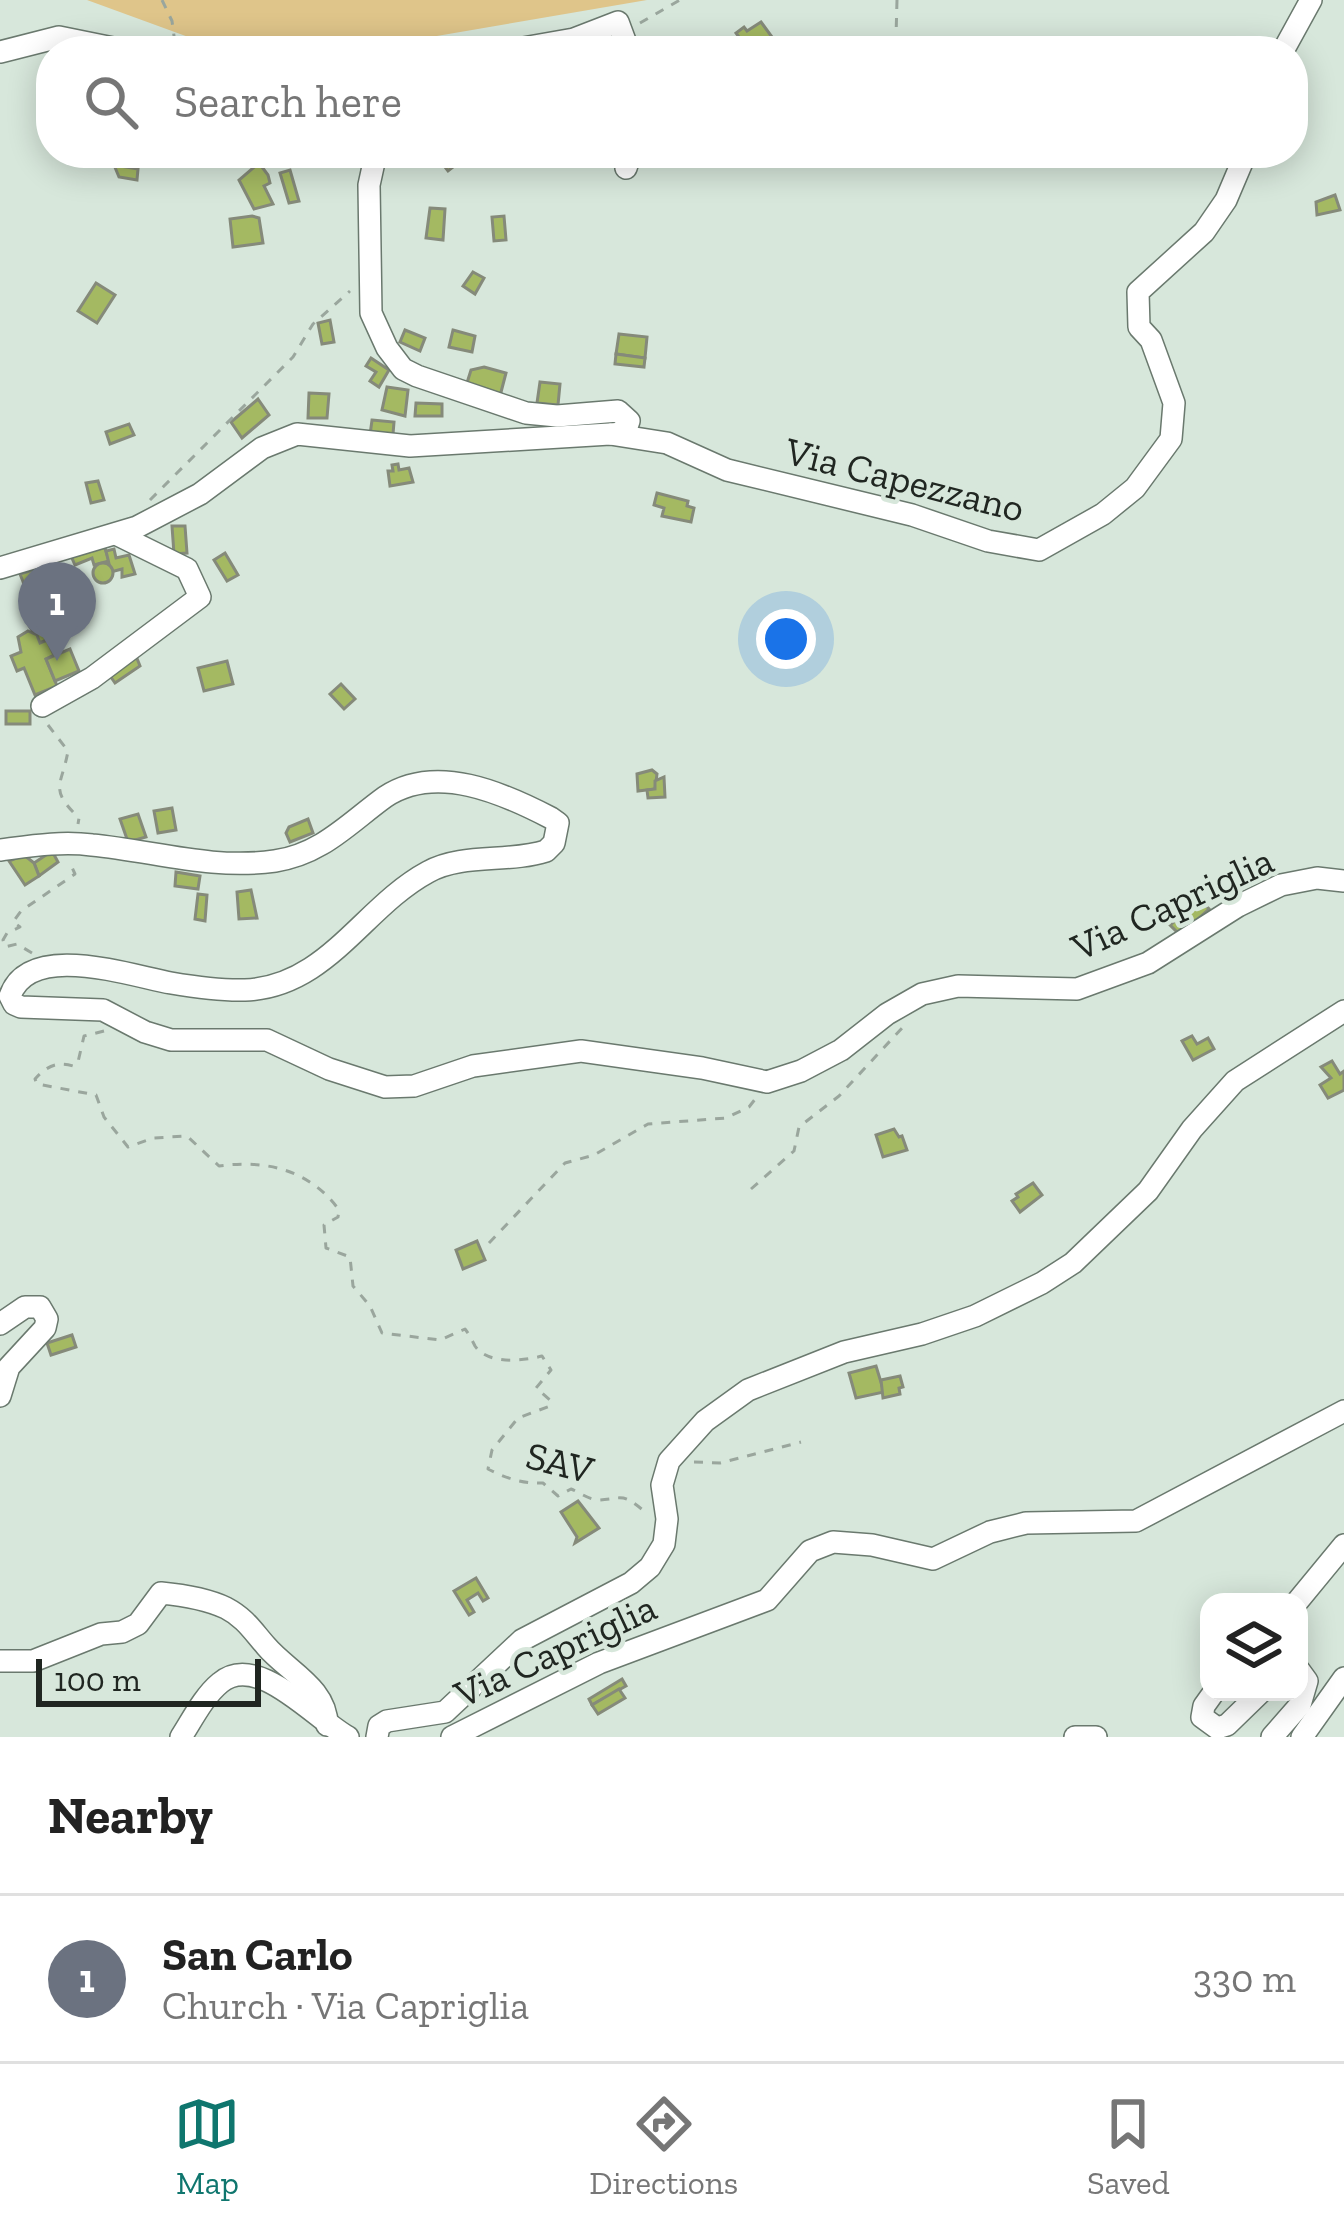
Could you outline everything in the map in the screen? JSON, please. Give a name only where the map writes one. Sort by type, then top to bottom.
[{"type":"street","points":[[1291,36],[1311,0]]},
{"type":"street","points":[[582,36],[618,22],[620,36]]},
{"type":"street","points":[[0,52],[36,43]]},
{"type":"street","points":[[0,568],[122,532],[200,494],[262,448],[297,434],[410,446],[610,434],[627,428],[626,416],[618,411],[557,416],[526,413],[403,369],[377,332],[371,314],[373,168]]},
{"type":"street","name":"Via Capezzano","points":[[610,434],[667,443],[727,470],[912,515],[988,541],[1039,550],[1103,514],[1135,488],[1171,439],[1174,403],[1151,340],[1138,328],[1138,292],[1204,232],[1226,200],[1240,168]]},
{"type":"street","points":[[42,706],[92,678],[200,597],[188,569],[122,532]]},
{"type":"street","points":[[0,850],[121,848],[192,862],[276,861],[310,853],[411,784],[467,784],[559,823],[554,843],[546,851],[432,869],[393,894],[321,963],[273,985],[248,990],[215,988],[65,964],[17,981],[5,998],[21,1007],[103,1010],[171,1040],[267,1040],[329,1069],[385,1087],[414,1086],[473,1066],[581,1051],[767,1082]]},
{"type":"street","name":"Via Capriglia","points":[[767,1082],[842,1050],[887,1014],[922,994],[958,986],[1077,989],[1148,963],[1238,906],[1281,885],[1317,878],[1344,881]]},
{"type":"street","name":"Via Capriglia","points":[[377,1737],[379,1726],[386,1721],[445,1712],[522,1640],[631,1583],[650,1567],[664,1544],[667,1520],[662,1485],[669,1460],[705,1420],[748,1390],[844,1352],[975,1316],[1073,1263],[1148,1191],[1192,1129],[1235,1081],[1344,1011]]},
{"type":"street","points":[[0,1324],[30,1306],[40,1307],[47,1319],[45,1328],[9,1367],[0,1396]]},
{"type":"street","name":"Via Capriglia","points":[[452,1737],[598,1663],[767,1600],[810,1552],[833,1542],[872,1544],[933,1558],[990,1532],[1026,1522],[1136,1521],[1344,1411]]},
{"type":"street","points":[[1304,1593],[1344,1545]]},
{"type":"street","points":[[0,1661],[33,1661],[101,1634],[122,1632],[138,1624],[161,1593],[173,1594],[221,1606],[247,1620],[267,1648],[309,1685],[327,1712],[327,1725]]},
{"type":"street","points":[[182,1737],[214,1689],[236,1673],[269,1681],[349,1737]]},
{"type":"street","points":[[1302,1737],[1344,1678]]},
{"type":"street","points":[[1208,1701],[1201,1731],[1227,1725],[1252,1701]]},
{"type":"street","points":[[1272,1737],[1301,1701]]},
{"type":"street","points":[[1075,1737],[1096,1737]]},
{"type":"path","points":[[162,0],[174,36]]},
{"type":"path","points":[[627,36],[680,0]]},
{"type":"path","points":[[896,36],[897,0]]},
{"type":"path","points":[[122,532],[292,357],[313,324],[350,292],[372,263]]},
{"type":"path","points":[[42,706],[68,751],[58,780],[60,798],[79,818],[77,828],[60,836],[75,874],[20,911],[13,922],[20,927],[3,940],[5,947],[27,950],[42,962],[44,970]]},
{"type":"path","name":"SAV","points":[[127,1020],[124,1031],[114,1027],[84,1036],[78,1062],[51,1066],[35,1079],[37,1084],[96,1095],[104,1117],[128,1147],[153,1138],[187,1136],[219,1166],[283,1170],[313,1180],[339,1210],[324,1225],[326,1248],[350,1257],[352,1286],[370,1306],[382,1333],[440,1340],[465,1329],[477,1350],[489,1356],[518,1361],[542,1356],[551,1370],[536,1388],[550,1400],[550,1406],[518,1418],[492,1450],[488,1469],[525,1484],[543,1484],[558,1496],[571,1489],[600,1500],[631,1499],[644,1511],[646,1495],[662,1485]]},
{"type":"path","points":[[751,1189],[794,1151],[799,1127],[838,1096],[903,1028]]},
{"type":"path","points":[[489,1243],[565,1163],[594,1155],[648,1124],[726,1118],[749,1107],[767,1082]]},
{"type":"path","points":[[669,1460],[720,1463],[800,1442]]},
{"type":"shaded area","points":[[87,0],[647,0],[437,36],[186,36]]},
{"type":"building","points":[[761,22],[771,36],[736,33],[744,27],[747,31]]},
{"type":"building","points":[[115,168],[138,169],[137,180],[119,177]]},
{"type":"building","points":[[253,168],[263,168],[270,183],[264,186],[273,204],[254,209],[239,180]]},
{"type":"building","points":[[290,170],[299,201],[289,203],[280,173]]},
{"type":"building","points":[[1335,195],[1340,210],[1317,215],[1316,202]]},
{"type":"building","points":[[430,208],[445,209],[443,240],[426,238]]},
{"type":"building","points":[[504,216],[506,240],[494,241],[492,217]]},
{"type":"building","points":[[259,218],[263,243],[233,247],[230,219]]},
{"type":"building","points":[[473,272],[484,278],[475,294],[463,286]]},
{"type":"building","points":[[96,283],[115,295],[97,323],[78,311]]},
{"type":"building","points":[[330,320],[334,342],[322,344],[318,323]]},
{"type":"building","points":[[405,330],[425,338],[420,351],[400,342]]},
{"type":"building","points":[[453,330],[475,336],[472,352],[449,347]]},
{"type":"building","points":[[619,334],[647,337],[645,358],[616,354]]},
{"type":"building","points":[[616,354],[645,358],[644,367],[615,364]]},
{"type":"building","points":[[371,358],[389,370],[379,387],[370,381],[376,372],[366,366]]},
{"type":"building","points":[[484,367],[506,373],[500,396],[466,386],[471,370]]},
{"type":"building","points":[[540,382],[560,384],[558,405],[537,403]]},
{"type":"building","points":[[387,387],[408,390],[405,416],[382,410]]},
{"type":"building","points":[[309,393],[329,394],[327,418],[308,418]]},
{"type":"building","points":[[258,399],[269,415],[242,438],[231,422]]},
{"type":"building","points":[[416,403],[442,404],[442,416],[415,416]]},
{"type":"building","points":[[372,420],[394,422],[393,434],[370,435]]},
{"type":"building","points":[[129,424],[134,435],[110,444],[106,432]]},
{"type":"building","points":[[398,464],[399,470],[409,468],[413,482],[390,486],[388,471]]},
{"type":"building","points":[[98,481],[104,500],[91,503],[86,483]]},
{"type":"building","points":[[657,493],[688,501],[687,506],[694,508],[691,522],[662,516],[664,508],[654,505]]},
{"type":"building","points":[[172,526],[185,526],[187,553],[174,554]]},
{"type":"building","points":[[104,545],[109,561],[94,565],[92,558],[75,565],[71,556]]},
{"type":"building","points":[[114,549],[116,558],[129,555],[135,574],[122,577],[122,569],[111,572],[106,551]]},
{"type":"building","points":[[225,553],[238,575],[227,581],[214,560]]},
{"type":"building","points":[[103,563],[113,573],[103,583],[93,573]]},
{"type":"building","points":[[43,567],[55,591],[31,602],[20,574]]},
{"type":"building","points":[[39,619],[47,640],[40,643],[28,624]]},
{"type":"building","points":[[28,631],[40,643],[47,640],[54,655],[46,659],[57,686],[35,695],[24,668],[17,671],[11,656],[21,652],[18,637]]},
{"type":"building","points":[[70,649],[79,671],[55,681],[46,659]]},
{"type":"building","points":[[134,651],[140,666],[115,683],[106,670]]},
{"type":"building","points":[[227,661],[233,684],[204,691],[198,668]]},
{"type":"building","points":[[341,684],[355,699],[344,709],[330,694]]},
{"type":"building","points":[[6,711],[30,711],[30,724],[6,724]]},
{"type":"building","points":[[652,770],[657,774],[655,789],[638,791],[637,774]]},
{"type":"building","points":[[664,777],[665,797],[648,798],[647,790],[655,789],[655,781]]},
{"type":"building","points":[[172,808],[176,830],[158,833],[154,811]]},
{"type":"building","points":[[138,814],[146,837],[128,842],[120,819]]},
{"type":"building","points":[[308,819],[313,833],[290,842],[289,827]]},
{"type":"building","points":[[52,851],[58,862],[39,876],[34,863]]},
{"type":"building","points":[[24,855],[39,876],[25,885],[9,861]]},
{"type":"building","points":[[176,872],[200,876],[198,889],[175,886]]},
{"type":"building","points":[[251,890],[257,918],[239,919],[237,892]]},
{"type":"building","points":[[198,894],[207,895],[205,921],[195,919]]},
{"type":"building","points":[[1200,899],[1209,909],[1180,935],[1170,925]]},
{"type":"building","points":[[1192,1036],[1197,1044],[1208,1038],[1214,1049],[1193,1060],[1182,1041]]},
{"type":"building","points":[[1332,1061],[1340,1074],[1344,1071],[1344,1090],[1328,1098],[1320,1085],[1331,1078],[1321,1067]]},
{"type":"building","points":[[894,1129],[907,1150],[883,1157],[876,1135]]},
{"type":"building","points":[[1033,1183],[1042,1195],[1020,1212],[1012,1201]]},
{"type":"building","points":[[477,1241],[485,1260],[463,1269],[456,1250]]},
{"type":"building","points":[[72,1335],[76,1347],[51,1355],[47,1343]]},
{"type":"building","points":[[876,1366],[884,1392],[856,1398],[849,1373]]},
{"type":"building","points":[[900,1376],[900,1394],[883,1398],[881,1380]]},
{"type":"building","points":[[578,1501],[599,1528],[575,1543],[577,1537],[561,1512]]},
{"type":"building","points":[[476,1578],[488,1598],[483,1601],[478,1593],[467,1600],[474,1612],[469,1615],[454,1591]]},
{"type":"building","points":[[622,1679],[626,1686],[592,1705],[589,1699]]},
{"type":"building","points":[[619,1689],[625,1698],[598,1714],[592,1705]]},
{"type":"place","name":"San Carlo","points":[[57,661]]}]
